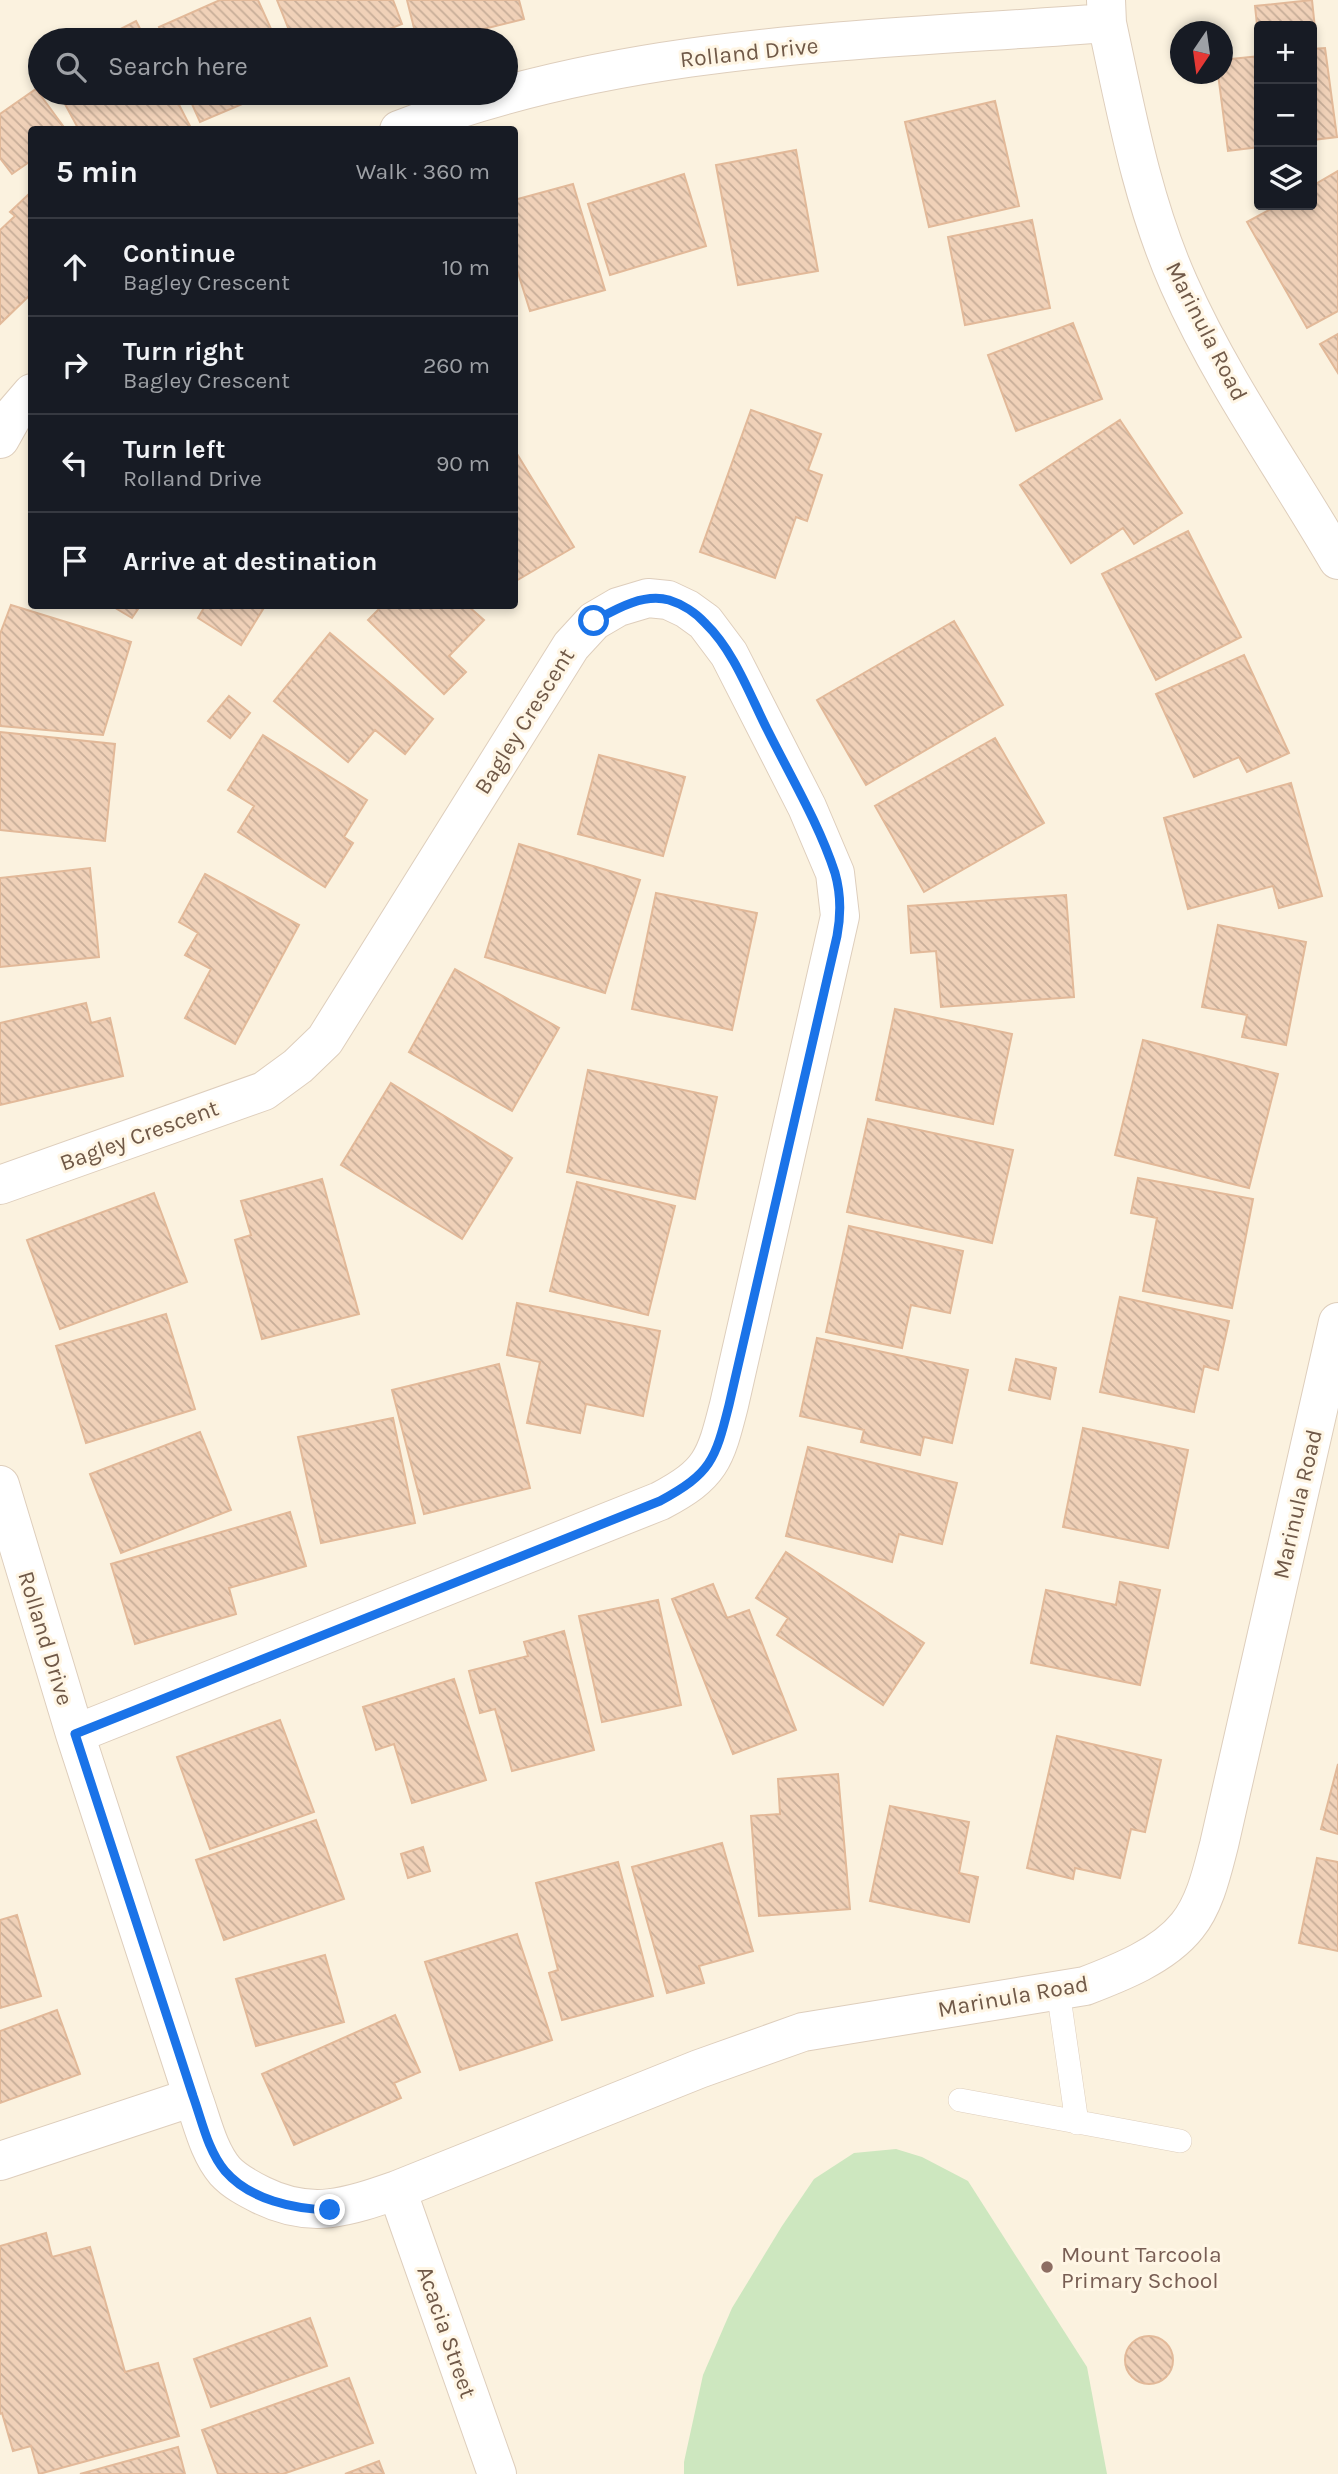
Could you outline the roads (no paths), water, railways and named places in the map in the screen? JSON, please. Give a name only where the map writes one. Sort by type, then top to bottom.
[{"type":"street","name":"Rolland Drive","points":[[518,93],[589,74],[736,51],[1107,11]]},
{"type":"street","name":"Marinula Road","points":[[1107,11],[1140,176],[1179,283],[1219,363],[1338,560]]},
{"type":"street","name":"Rolland Drive","points":[[409,126],[471,105]]},
{"type":"street","name":"Bagley Crescent","points":[[0,1185],[264,1091],[298,1066],[325,1040],[571,646],[594,621],[618,607],[648,598],[668,600],[705,622],[729,653],[807,807],[835,873],[841,916],[715,1456],[699,1477],[660,1501],[75,1734]]},
{"type":"street","name":"Marinula Road","points":[[397,2190],[699,2068],[803,2032],[1085,1986],[1124,1971],[1158,1951],[1187,1926],[1207,1888],[1222,1832],[1338,1322]]},
{"type":"street","name":"Rolland Drive","points":[[0,1485],[75,1734],[212,2149],[226,2172],[245,2187],[274,2202],[302,2209],[330,2210],[355,2205],[397,2190]]},
{"type":"street","points":[[0,2161],[193,2096]]},
{"type":"street","name":"Acacia Street","points":[[397,2190],[497,2474]]},
{"type":"lane","points":[[1058,1990],[1077,2123]]},
{"type":"lane","points":[[960,2100],[1180,2141]]},
{"type":"place","name":"Mount Tarcoola Primary School","points":[[1047,2267]]}]
